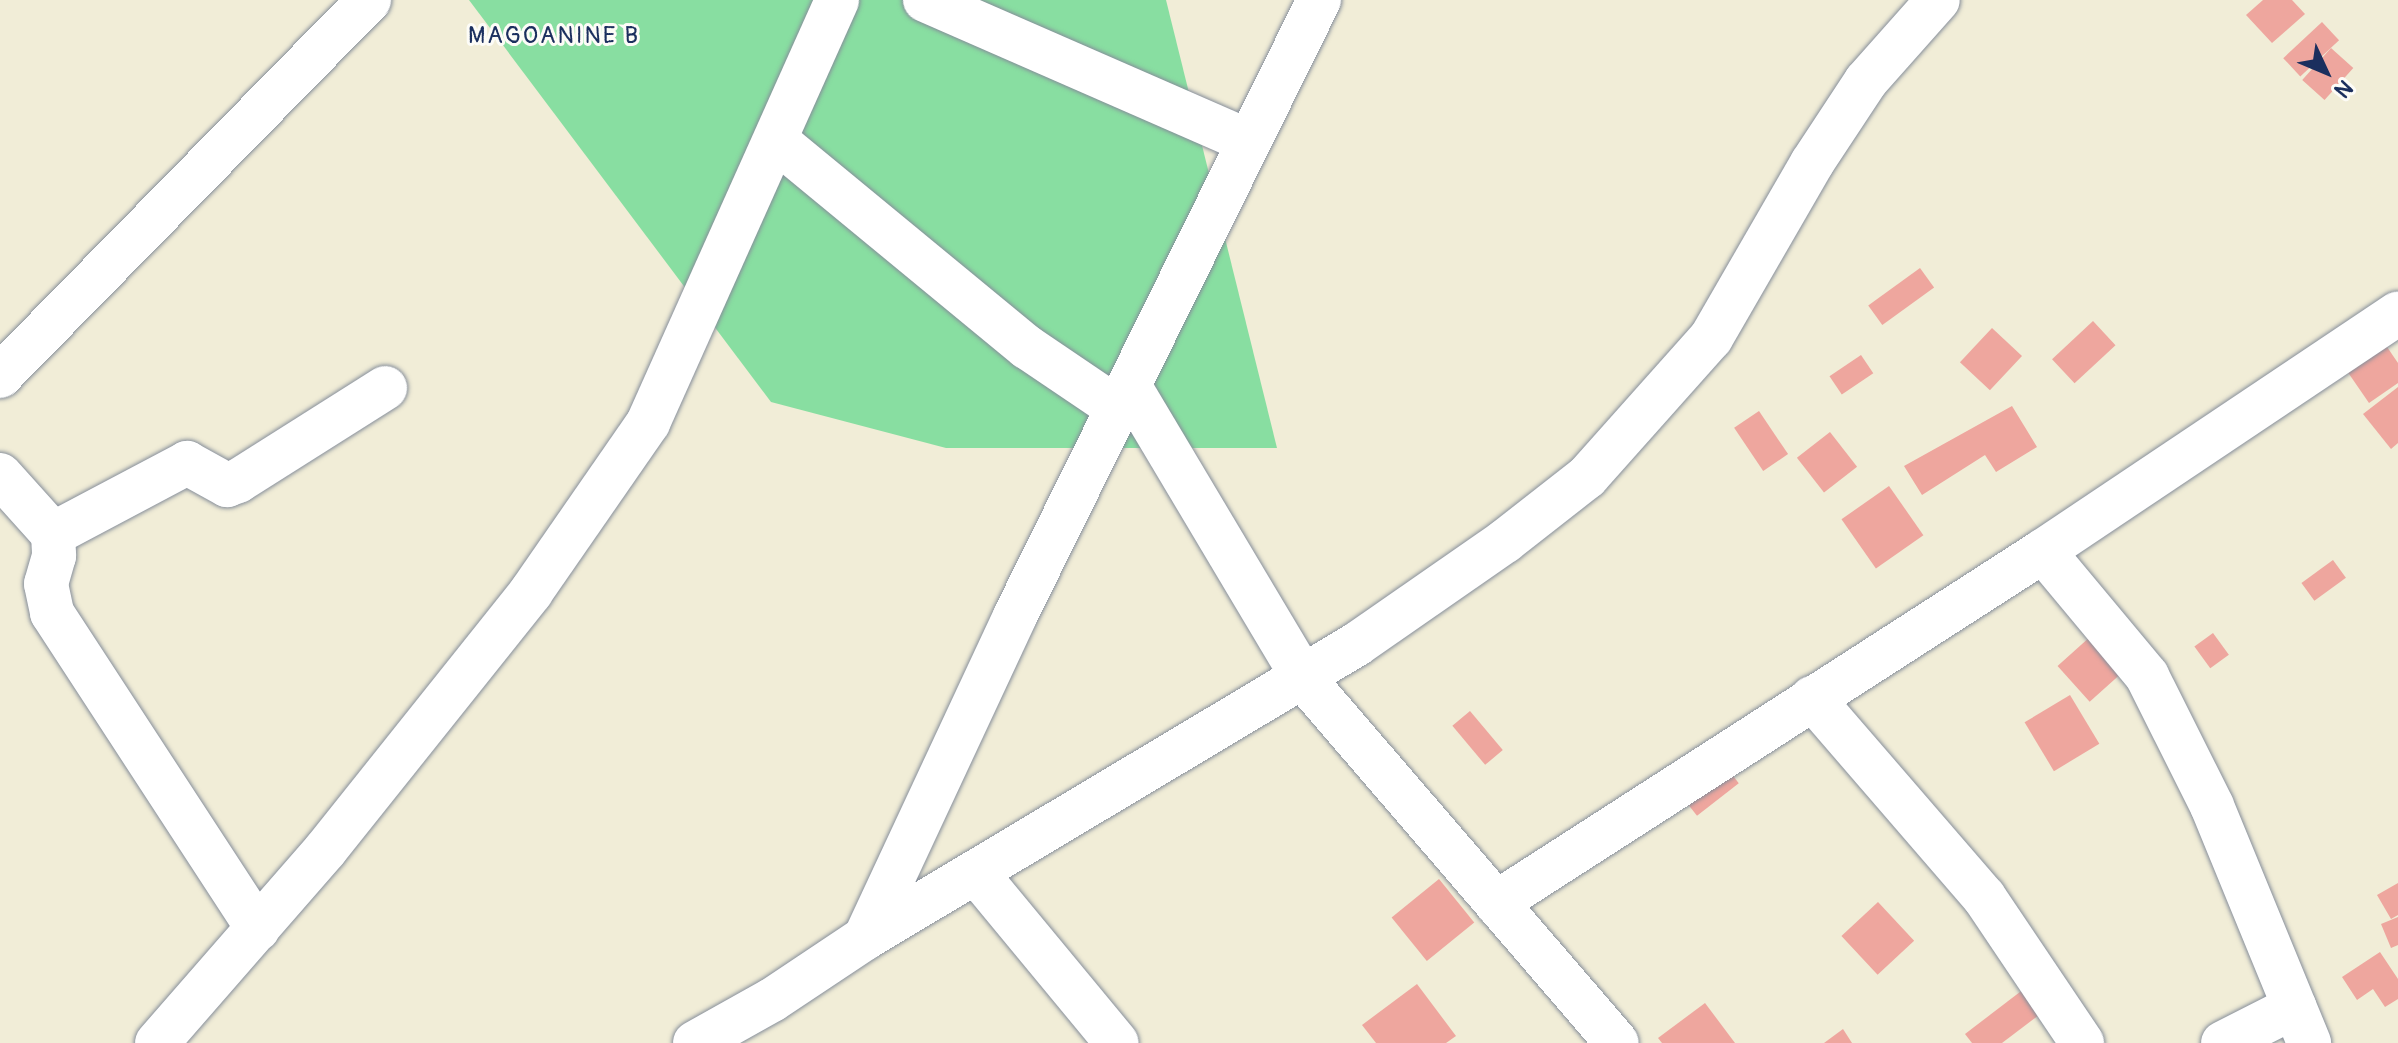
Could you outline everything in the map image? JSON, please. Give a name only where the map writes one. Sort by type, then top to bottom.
[{"type":"street","points":[[0,376],[369,0]]},
{"type":"street","points":[[157,1043],[258,929],[531,592],[648,423],[778,142],[837,0]]},
{"type":"street","points":[[925,0],[1247,141]]},
{"type":"street","points":[[865,938],[1015,616],[1126,400],[1247,141],[1319,0]]},
{"type":"street","points":[[695,1043],[772,1000],[865,938],[1303,678],[1505,541],[1587,477],[1655,406],[1711,338],[1812,163],[1866,81],[1938,0]]},
{"type":"street","points":[[778,142],[1027,347],[1126,400],[1303,678],[1617,1043]]},
{"type":"street","points":[[1496,903],[2043,551],[2398,313]]},
{"type":"street","points":[[53,534],[187,463],[227,485],[238,481],[385,388]]},
{"type":"street","points":[[0,475],[53,534],[54,556],[46,584],[52,613],[258,929]]},
{"type":"street","points":[[2043,551],[2147,676],[2212,806],[2302,1025],[2223,1043]]},
{"type":"street","points":[[1812,698],[1984,897],[2082,1043]]},
{"type":"street","points":[[977,874],[1117,1043]]},
{"type":"green space","points":[[469,0],[1166,0],[1277,448],[946,448],[771,402]]},
{"type":"building","points":[[2263,0],[2292,0],[2305,14],[2272,43],[2246,15]]},
{"type":"building","points":[[2322,22],[2339,40],[2300,76],[2283,58]]},
{"type":"building","points":[[2331,48],[2353,68],[2325,100],[2302,80]]},
{"type":"building","points":[[1920,268],[1934,287],[1882,325],[1868,306]]},
{"type":"building","points":[[2093,321],[2116,345],[2075,383],[2052,359]]},
{"type":"building","points":[[1992,328],[2022,356],[1990,390],[1960,362]]},
{"type":"building","points":[[2385,344],[2398,363],[2398,383],[2369,403],[2347,371]]},
{"type":"building","points":[[1861,355],[1873,373],[1842,394],[1829,376]]},
{"type":"building","points":[[2398,387],[2398,443],[2391,449],[2363,414]]},
{"type":"building","points":[[2012,406],[2037,447],[1996,472],[1985,455],[1922,495],[1904,466]]},
{"type":"building","points":[[1759,411],[1788,454],[1763,471],[1734,428]]},
{"type":"building","points":[[1830,432],[1857,467],[1824,493],[1797,458]]},
{"type":"building","points":[[1889,486],[1923,535],[1876,568],[1841,519]]},
{"type":"building","points":[[2333,560],[2346,578],[2314,601],[2301,583]]},
{"type":"building","points":[[2213,633],[2229,655],[2210,668],[2194,647]]},
{"type":"building","points":[[2091,636],[2123,672],[2090,702],[2058,666]]},
{"type":"building","points":[[2070,695],[2099,744],[2054,771],[2025,722]]},
{"type":"building","points":[[1470,711],[1503,750],[1485,765],[1452,726]]},
{"type":"building","points":[[1716,754],[1739,783],[1697,816],[1674,787]]},
{"type":"building","points":[[1439,879],[1474,923],[1427,961],[1392,917]]},
{"type":"building","points":[[2398,883],[2398,915],[2391,919],[2377,895]]},
{"type":"building","points":[[1878,902],[1914,941],[1878,975],[1841,936]]},
{"type":"building","points":[[2398,917],[2398,945],[2391,948],[2381,924]]},
{"type":"building","points":[[2380,952],[2398,979],[2398,999],[2385,1007],[2373,989],[2357,1000],[2342,977]]},
{"type":"building","points":[[2033,982],[2051,1006],[2002,1043],[1972,1043],[1965,1034]]},
{"type":"building","points":[[1417,984],[1456,1036],[1446,1043],[1376,1043],[1362,1025]]},
{"type":"building","points":[[1705,1003],[1735,1043],[1662,1043],[1658,1038]]},
{"type":"building","points":[[1843,1029],[1852,1043],[1824,1043]]},
{"type":"district","name":"MAGOANINE B","points":[[554,36]]}]
